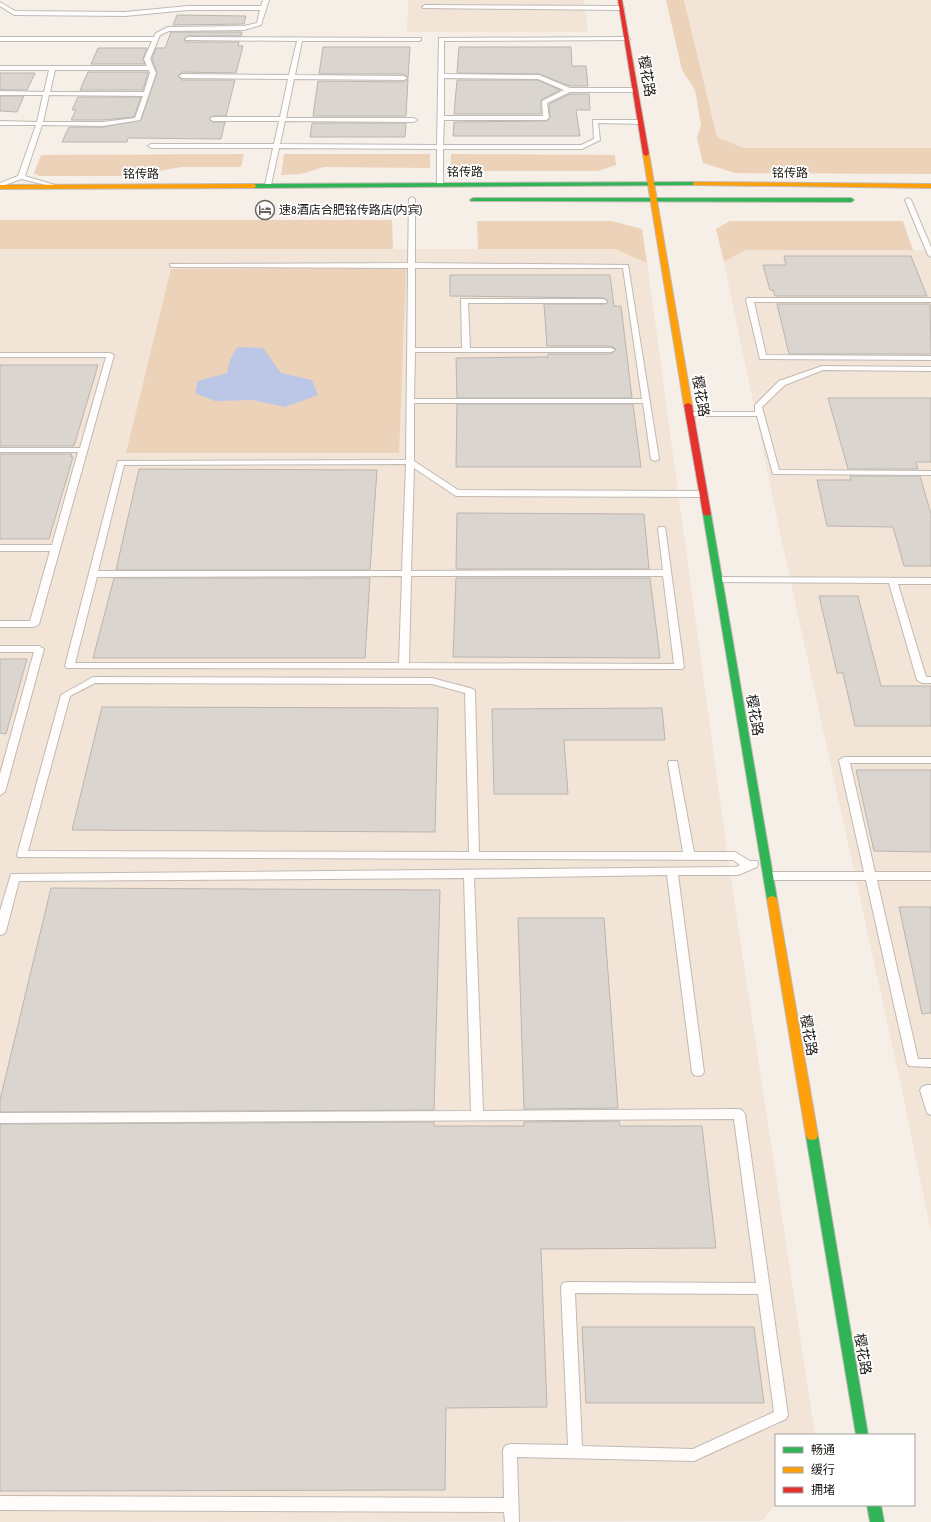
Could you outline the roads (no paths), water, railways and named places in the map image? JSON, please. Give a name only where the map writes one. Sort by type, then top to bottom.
[{"type":"street","name":"樱花路","points":[[621,4],[862,1434]]},
{"type":"street","name":"铭传路","points":[[0,186],[651,184],[931,186]]},
{"type":"street","name":"铭传路","points":[[466,200],[860,200]]},
{"type":"street","points":[[874,1506],[877,1522]]},
{"type":"lane","points":[[0,123],[103,124],[138,119],[153,73],[147,59],[158,34],[168,29],[244,28],[259,24],[266,0]]},
{"type":"lane","points":[[0,4],[14,13],[125,14],[188,8],[264,8]]},
{"type":"lane","points":[[425,7],[621,4]]},
{"type":"lane","points":[[0,39],[155,39]]},
{"type":"lane","points":[[188,39],[419,39]]},
{"type":"lane","points":[[268,185],[300,39]]},
{"type":"lane","points":[[440,185],[441,39],[627,39]]},
{"type":"lane","points":[[0,68],[151,68]]},
{"type":"lane","points":[[21,177],[39,124],[52,68]]},
{"type":"lane","points":[[182,76],[404,78]]},
{"type":"lane","points":[[441,76],[539,77],[569,90],[636,90]]},
{"type":"lane","points":[[440,118],[546,118],[544,102],[569,90]]},
{"type":"lane","points":[[0,93],[146,94]]},
{"type":"lane","points":[[213,119],[414,120]]},
{"type":"lane","points":[[151,146],[582,147],[597,140],[595,121],[641,122]]},
{"type":"lane","points":[[0,186],[21,177],[53,186]]},
{"type":"lane","points":[[404,666],[410,462],[412,199]]},
{"type":"lane","points":[[908,200],[931,255]]},
{"type":"lane","points":[[172,265],[626,266],[655,459]]},
{"type":"lane","points":[[931,300],[750,300],[763,357],[931,358]]},
{"type":"lane","points":[[466,350],[464,301],[603,301]]},
{"type":"lane","points":[[411,350],[611,350]]},
{"type":"lane","points":[[0,355],[110,355],[34,624],[0,624]]},
{"type":"lane","points":[[931,369],[822,368],[782,383],[758,406],[776,472],[931,473]]},
{"type":"lane","points":[[411,401],[646,401]]},
{"type":"lane","points":[[690,414],[760,414]]},
{"type":"lane","points":[[0,450],[83,450]]},
{"type":"lane","points":[[662,529],[679,667],[70,666],[121,463],[410,462],[456,493],[704,494]]},
{"type":"lane","points":[[0,548],[56,548]]},
{"type":"lane","points":[[93,574],[667,573]]},
{"type":"lane","points":[[718,580],[931,582]]},
{"type":"lane","points":[[893,581],[922,680],[931,680]]},
{"type":"lane","points":[[0,649],[39,649],[0,792]]},
{"type":"lane","points":[[474,856],[470,691],[432,681],[93,680],[66,695],[22,855],[474,856],[735,856],[748,864],[766,864]]},
{"type":"lane","points":[[931,760],[844,760],[913,1063],[931,1063]]},
{"type":"lane","points":[[673,763],[689,856]]},
{"type":"lane","points":[[0,931],[15,878],[738,871],[748,864]]},
{"type":"lane","points":[[672,872],[698,1072]]},
{"type":"lane","points":[[469,874],[477,1116]]},
{"type":"lane","points":[[768,876],[931,876]]},
{"type":"lane","points":[[931,1090],[926,1090],[931,1110]]},
{"type":"lane","points":[[0,1118],[739,1114],[780,1415],[694,1455],[510,1450],[512,1522]]},
{"type":"lane","points":[[575,1452],[568,1287],[763,1289]]},
{"type":"lane","points":[[0,1503],[512,1505]]},
{"type":"water","points":[[237,347],[263,348],[281,373],[312,380],[318,395],[285,407],[253,400],[215,401],[195,393],[198,381],[227,373],[230,360]]},
{"type":"place","name":"速8酒店合肥铭传路店(内宾)","points":[[265,210]]}]
